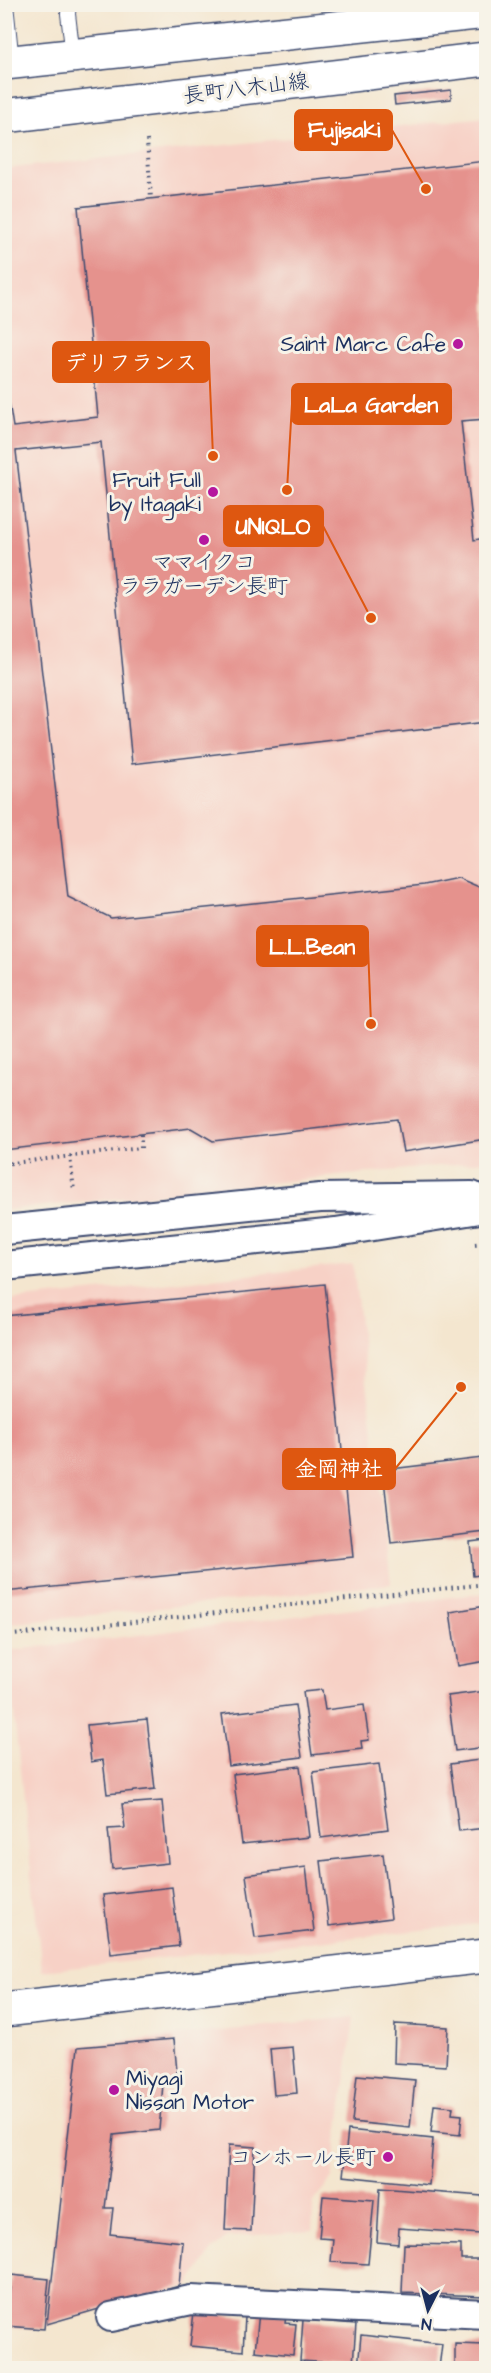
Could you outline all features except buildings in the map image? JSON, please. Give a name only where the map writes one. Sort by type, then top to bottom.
[{"type":"street","points":[[8,63],[486,12]]},
{"type":"street","name":"長町八木山線","points":[[4,116],[486,59]]},
{"type":"street","points":[[4,1230],[320,1198],[486,1196]]},
{"type":"street","points":[[4,1266],[336,1232],[486,1208]]},
{"type":"street","points":[[4,2010],[486,1956]]},
{"type":"street","points":[[111,2317],[191,2300],[486,2314]]},
{"type":"lane","points":[[6,4],[8,63]]},
{"type":"lane","points":[[69,4],[73,56]]},
{"type":"path","points":[[147,140],[151,199]]},
{"type":"path","points":[[4,1164],[141,1148],[141,1134]]},
{"type":"path","points":[[70,1156],[75,1195]]},
{"type":"path","points":[[4,1636],[486,1584]]},
{"type":"shaded area","points":[[486,117],[486,1161],[5,1210],[4,169]]},
{"type":"shaded area","points":[[353,1264],[391,1584],[5,1624],[4,1301]]},
{"type":"shaded area","points":[[486,1593],[486,1923],[42,1971],[7,1651]]},
{"type":"shaded area","points":[[354,2017],[332,2178],[313,2203],[312,2231],[228,2237],[213,2249],[188,2286],[46,2326],[74,2046]]},
{"type":"place","name":"Fujisaki","points":[[426,189]]},
{"type":"place","name":"Saint Marc Cafe","points":[[458,344]]},
{"type":"place","name":"デリフランス","points":[[213,456]]},
{"type":"place","name":"LaLa Garden","points":[[287,490]]},
{"type":"place","name":"Fruit Full by Itagaki","points":[[213,492]]},
{"type":"place","name":"ママイクコ ララガーデン長町","points":[[204,540]]},
{"type":"place","name":"UNIQLO","points":[[371,618]]},
{"type":"place","name":"L.L.Bean","points":[[371,1024]]},
{"type":"place","name":"金岡神社","points":[[461,1387]]},
{"type":"place","name":"Miyagi Nissan Motor","points":[[114,2090]]},
{"type":"place","name":"コンホール長町","points":[[388,2157]]}]
